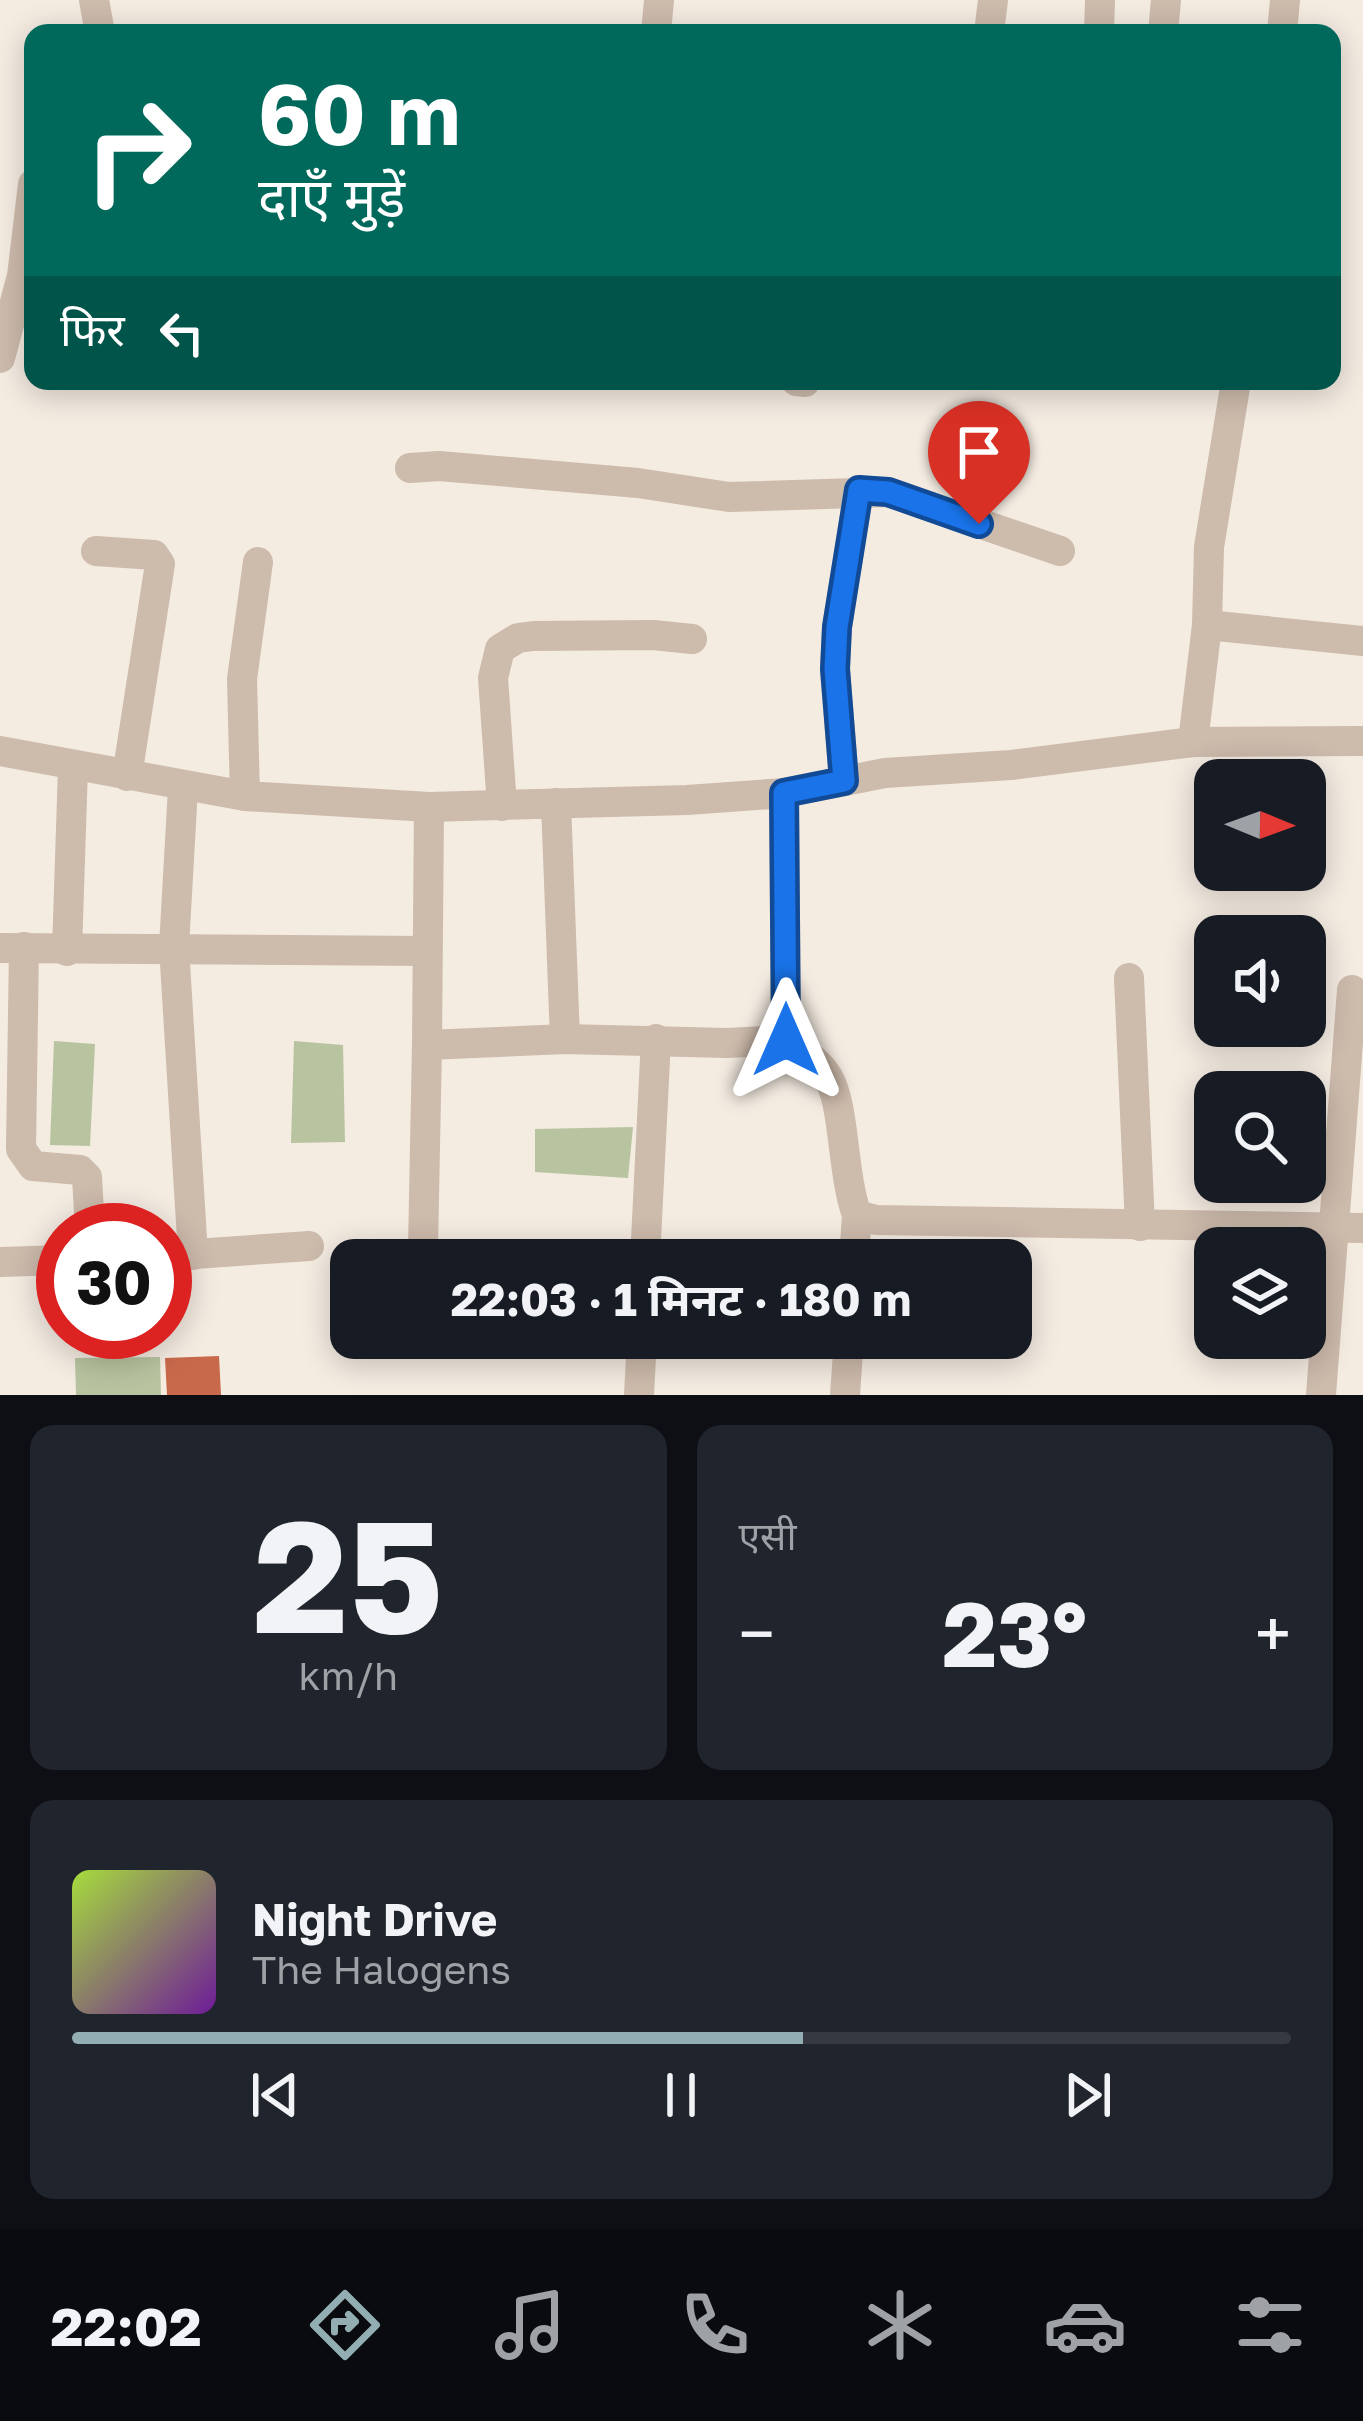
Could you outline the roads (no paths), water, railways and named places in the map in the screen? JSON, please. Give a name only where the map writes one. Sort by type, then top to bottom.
[{"type":"street","points":[[0,358],[24,288]]},
{"type":"street","points":[[1193,742],[1208,625],[1209,547],[1235,390]]},
{"type":"street","points":[[410,468],[440,466],[638,483],[728,497],[888,492],[1060,551]]},
{"type":"street","points":[[844,781],[835,669],[837,627],[859,490]]},
{"type":"street","points":[[96,551],[154,555],[160,564],[127,776]]},
{"type":"street","points":[[245,796],[242,679],[258,562]]},
{"type":"street","points":[[1208,625],[1363,641]]},
{"type":"street","points":[[502,806],[493,678],[500,649],[518,638],[533,636],[692,639]]},
{"type":"street","points":[[0,751],[183,788],[429,807],[784,793],[884,773],[1011,766],[1193,742],[1363,741]]},
{"type":"street","points":[[67,951],[73,767]]},
{"type":"street","points":[[178,1203],[174,946],[183,788]]},
{"type":"street","points":[[784,793],[786,1040]]},
{"type":"street","points":[[556,803],[565,1039]]},
{"type":"street","points":[[423,1239],[429,807]]},
{"type":"street","points":[[88,1203],[87,1177],[80,1170],[33,1166],[21,1149],[12,948],[427,951]]},
{"type":"street","points":[[1129,978],[1140,1226]]},
{"type":"street","points":[[1321,1395],[1349,1228],[1352,990]]},
{"type":"street","points":[[427,1045],[565,1039],[786,1040],[827,1073],[836,1091],[849,1193],[857,1215],[855,1239]]},
{"type":"street","points":[[647,1239],[656,1039]]},
{"type":"street","points":[[857,1215],[876,1220],[1349,1228]]},
{"type":"street","points":[[192,1254],[309,1246]]},
{"type":"street","points":[[0,1262],[36,1261]]},
{"type":"street","points":[[639,1395],[641,1359]]},
{"type":"street","points":[[844,1395],[847,1359]]}]
